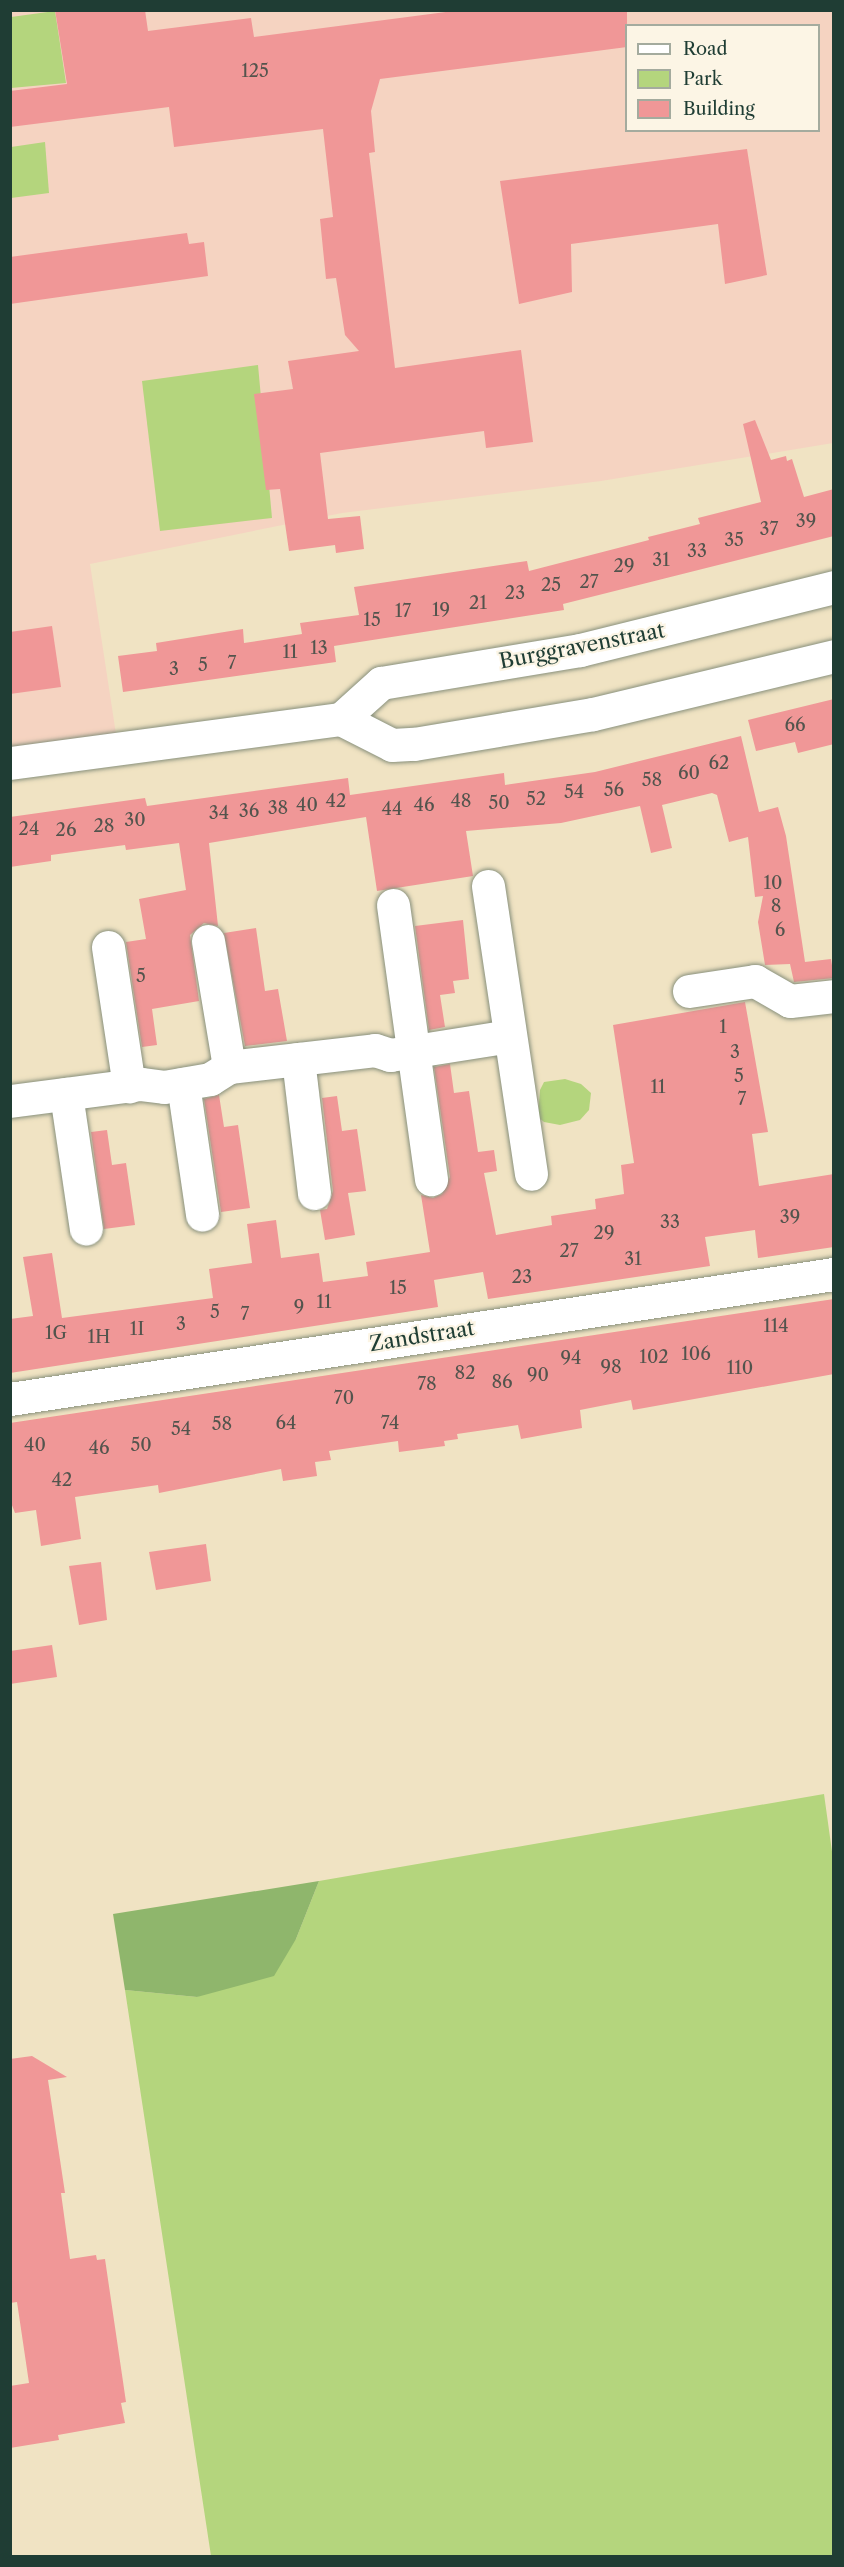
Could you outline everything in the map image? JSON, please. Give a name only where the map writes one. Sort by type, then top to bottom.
[{"type":"street","name":"Burggravenstraat","points":[[341,719],[381,682],[580,650],[834,587]]},
{"type":"street","points":[[10,763],[341,719],[392,745],[414,744],[593,714],[834,656]]},
{"type":"street","points":[[488,886],[531,1174]]},
{"type":"street","points":[[393,905],[431,1179]]},
{"type":"street","points":[[208,941],[229,1067]]},
{"type":"street","points":[[108,946],[129,1086]]},
{"type":"street","points":[[689,991],[755,981],[790,1001],[834,996]]},
{"type":"street","points":[[10,1101],[129,1086],[183,1084],[210,1079],[229,1067],[375,1050],[390,1055],[510,1036]]},
{"type":"street","points":[[298,1059],[314,1193]]},
{"type":"street","points":[[183,1084],[202,1215]]},
{"type":"street","points":[[66,1094],[86,1229]]},
{"type":"street","name":"Zandstraat","points":[[10,1399],[834,1274]]},
{"type":"shaded area","points":[[10,11],[833,11],[833,443],[601,481],[342,513],[90,564],[116,734],[11,749]]},
{"type":"green space","points":[[55,11],[66,83],[11,88],[11,17]]},
{"type":"green space","points":[[45,142],[49,193],[11,198],[11,147]]},
{"type":"green space","points":[[258,365],[272,518],[160,531],[142,381]]},
{"type":"green space","points":[[565,1079],[581,1084],[591,1093],[589,1110],[580,1120],[560,1125],[544,1122],[538,1117],[540,1090],[544,1082]]},
{"type":"green space","points":[[824,1794],[834,1866],[833,2556],[211,2556],[125,1990],[197,1997],[296,1939],[319,1881]]},
{"type":"green space","points":[[319,1881],[296,1939],[274,1976],[197,1997],[125,1990],[113,1914]]},
{"type":"building","points":[[55,10],[145,10],[148,31],[251,18],[254,37],[461,10],[627,10],[625,47],[380,79],[371,111],[375,152],[369,153],[395,368],[521,350],[533,442],[486,448],[484,431],[320,453],[328,519],[360,516],[364,549],[336,553],[335,545],[289,551],[280,489],[266,490],[254,394],[293,389],[288,361],[359,351],[345,335],[336,278],[326,279],[320,219],[333,217],[323,129],[174,147],[169,107],[10,127],[10,91],[67,84]]},
{"type":"building","points":[[747,149],[767,275],[725,284],[718,224],[571,244],[572,292],[519,304],[500,181]]},
{"type":"building","points":[[187,233],[189,244],[204,242],[208,276],[10,304],[10,257]]},
{"type":"building","points":[[755,420],[771,460],[786,456],[787,461],[792,459],[804,497],[834,489],[834,536],[563,604],[564,610],[334,646],[336,662],[123,692],[118,656],[157,651],[156,643],[243,629],[244,643],[302,634],[300,623],[359,615],[354,587],[527,561],[529,571],[649,540],[648,537],[700,524],[698,518],[761,502],[743,424]]},
{"type":"building","points":[[52,626],[61,687],[10,694],[10,632]]},
{"type":"building","points":[[834,699],[834,744],[798,753],[795,742],[756,751],[748,720]]},
{"type":"building","points":[[741,736],[759,812],[778,807],[786,836],[805,962],[831,959],[834,978],[794,982],[790,964],[765,965],[758,922],[763,896],[755,897],[748,837],[729,842],[717,795],[712,793],[662,805],[672,848],[651,853],[640,806],[561,823],[466,831],[473,876],[377,891],[366,817],[209,843],[218,926],[204,923],[190,935],[199,1001],[152,1009],[157,1045],[142,1047],[126,942],[146,939],[139,899],[186,890],[179,843],[126,850],[125,845],[51,855],[51,861],[10,867],[10,817],[145,798],[147,806],[348,778],[350,795],[504,773],[505,785],[595,772]]},
{"type":"building","points":[[463,920],[469,979],[453,981],[455,993],[440,995],[445,1027],[429,1030],[415,926]]},
{"type":"building","points":[[256,928],[265,991],[278,989],[287,1041],[245,1046],[224,933]]},
{"type":"building","points":[[745,1002],[768,1132],[752,1134],[759,1186],[834,1174],[834,1247],[758,1258],[755,1230],[705,1237],[710,1266],[488,1299],[483,1272],[434,1280],[438,1307],[10,1373],[10,1319],[33,1316],[23,1257],[52,1253],[62,1318],[213,1298],[209,1269],[252,1263],[247,1224],[276,1220],[281,1258],[319,1253],[323,1282],[368,1276],[366,1262],[430,1252],[421,1195],[433,1198],[442,1194],[450,1177],[434,1067],[450,1064],[454,1093],[469,1091],[478,1152],[494,1150],[497,1171],[484,1173],[496,1235],[552,1225],[551,1216],[596,1209],[595,1199],[624,1194],[621,1165],[634,1163],[613,1025]]},
{"type":"building","points":[[219,1095],[224,1127],[238,1125],[250,1208],[221,1212],[204,1099]]},
{"type":"building","points":[[337,1096],[342,1131],[357,1129],[366,1191],[348,1193],[355,1235],[325,1240],[320,1210],[327,1209],[333,1191],[322,1098]]},
{"type":"building","points":[[107,1130],[112,1165],[126,1163],[135,1225],[104,1229],[91,1132]]},
{"type":"building","points":[[834,1299],[834,1374],[633,1410],[631,1400],[580,1410],[582,1428],[521,1439],[518,1425],[457,1434],[458,1439],[444,1441],[445,1446],[399,1452],[398,1441],[329,1451],[331,1460],[315,1462],[317,1476],[283,1481],[281,1469],[159,1493],[158,1485],[75,1497],[81,1539],[41,1546],[36,1510],[15,1513],[10,1500],[10,1423]]},
{"type":"building","points":[[206,1544],[211,1581],[156,1590],[149,1552]]},
{"type":"building","points":[[101,1562],[107,1620],[79,1625],[69,1566]]},
{"type":"building","points":[[52,1645],[57,1677],[10,1684],[10,1651]]},
{"type":"building","points":[[32,2056],[67,2077],[48,2080],[65,2193],[61,2193],[70,2259],[96,2255],[97,2260],[105,2259],[126,2402],[121,2403],[125,2423],[58,2435],[59,2440],[10,2448],[10,2386],[29,2383],[17,2302],[10,2303],[10,2059]]}]
